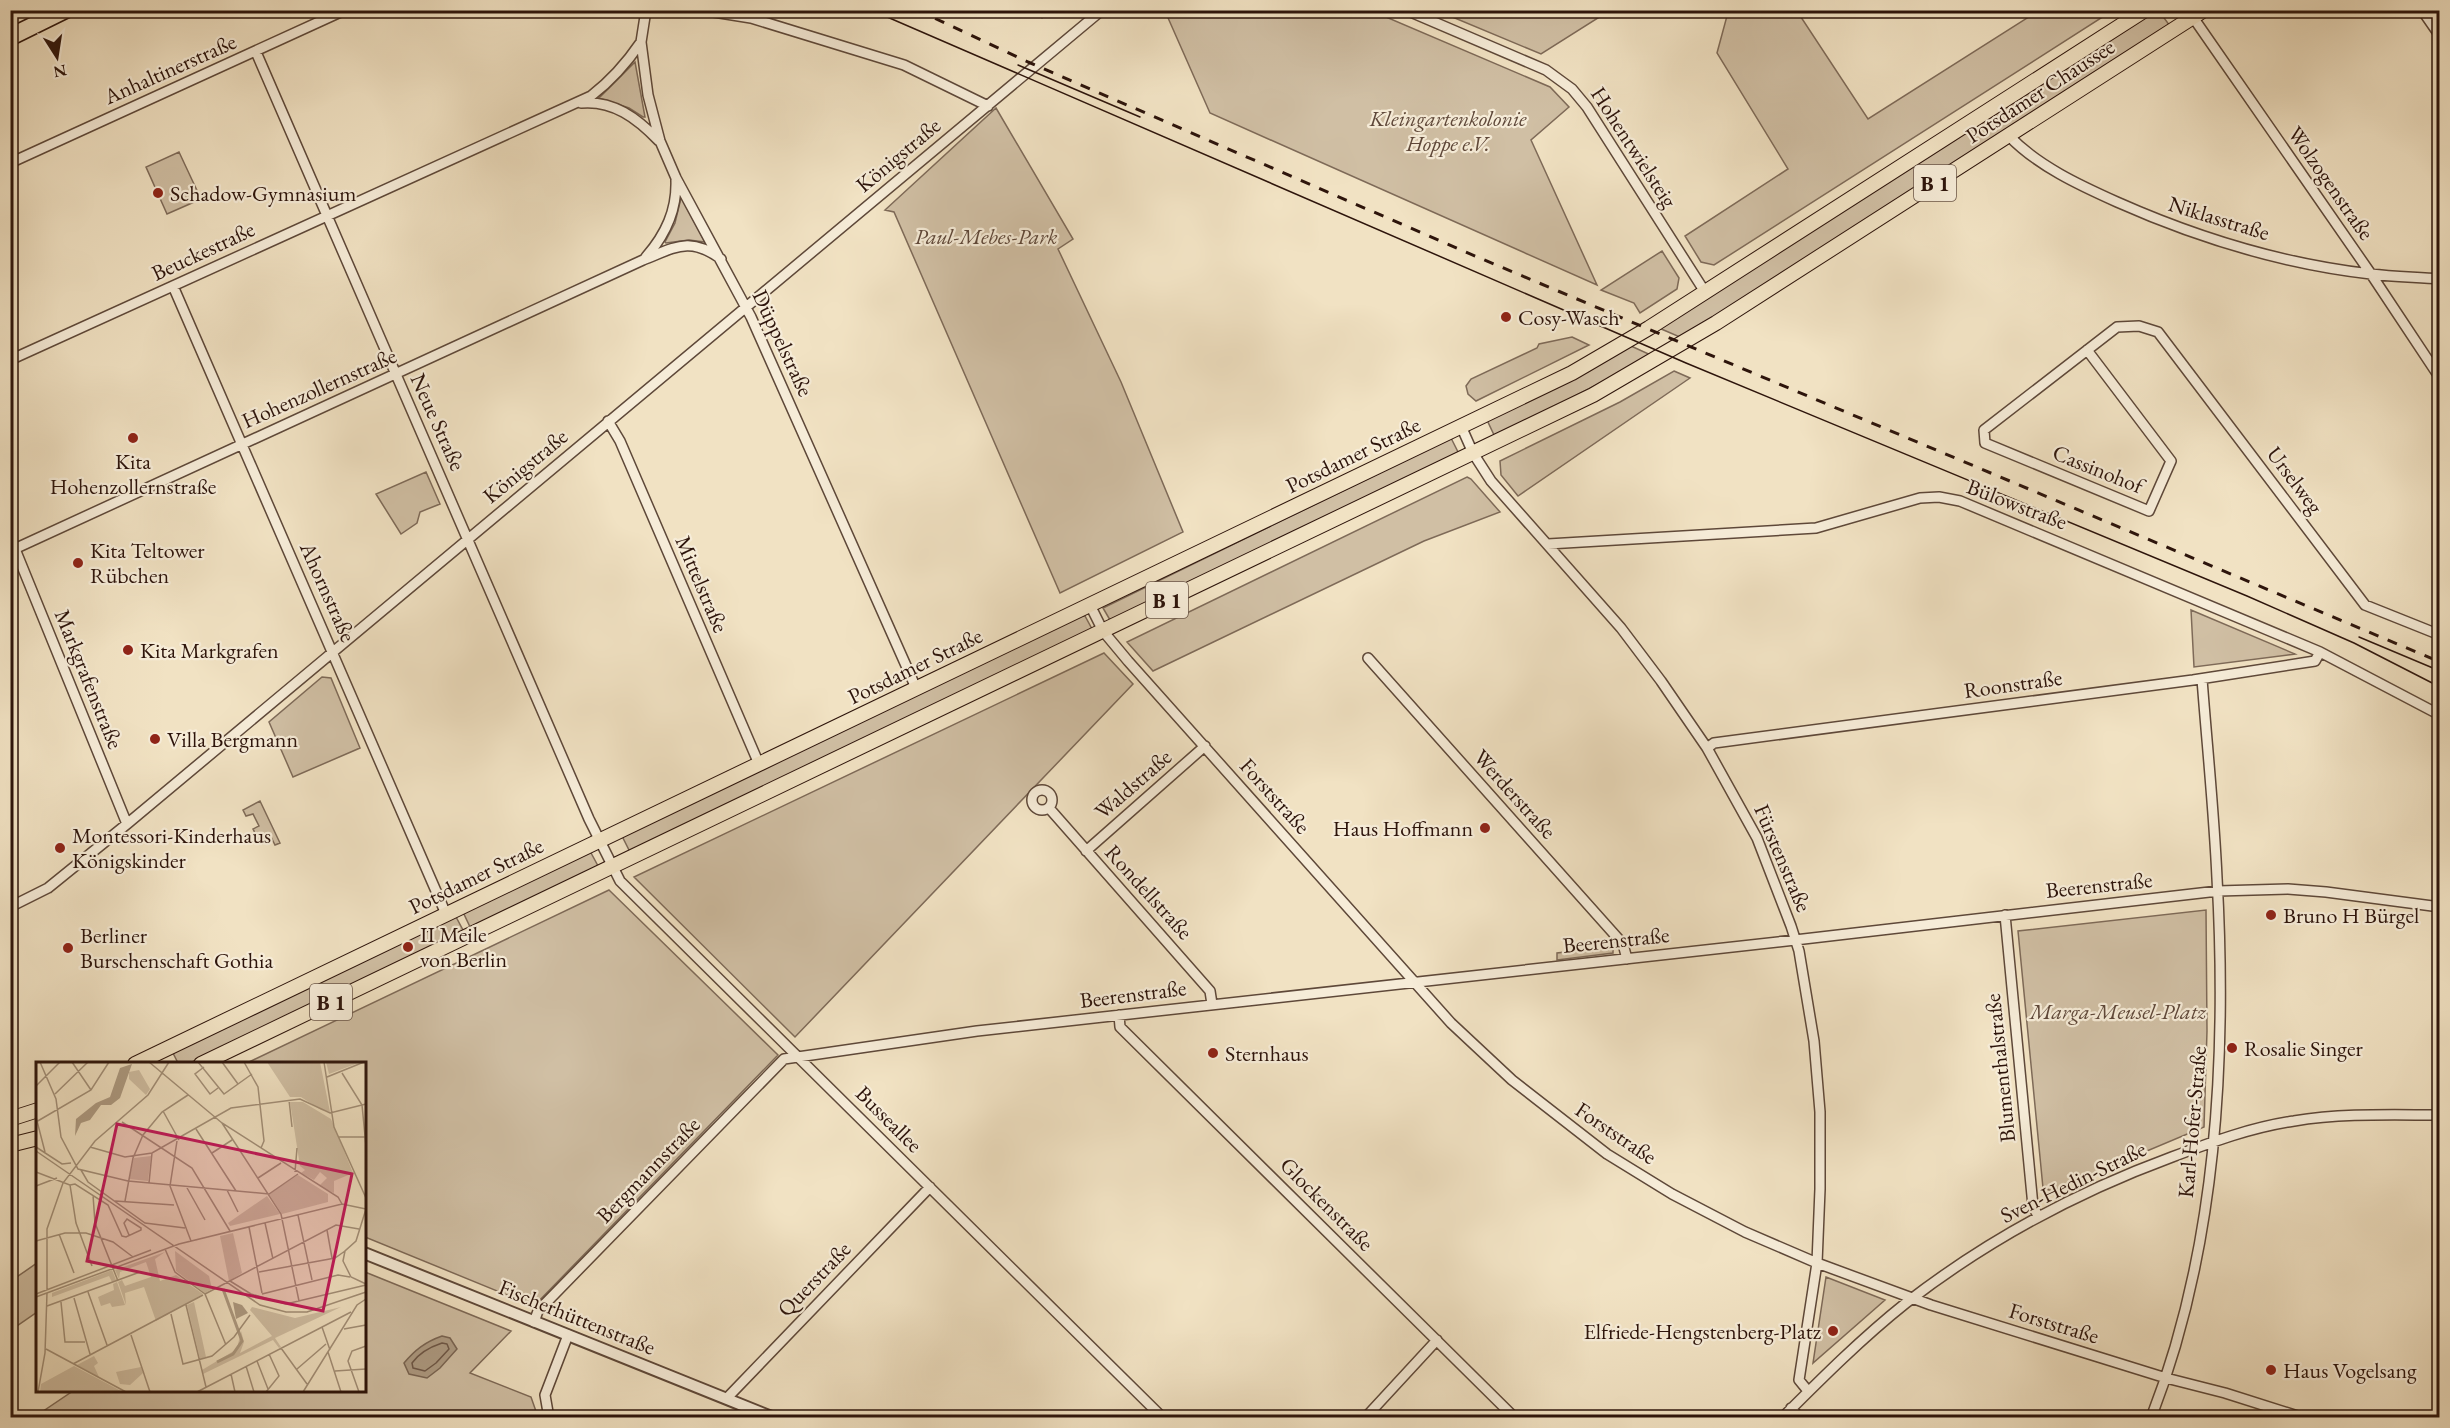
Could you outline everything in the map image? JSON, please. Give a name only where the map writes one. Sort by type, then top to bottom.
[{"type":"main road","name":"Potsdamer Chaussee","points":[[1705,292],[2145,10]]},
{"type":"main road","name":"Potsdamer Chaussee","points":[[1473,453],[1593,395],[1716,323],[2009,136],[2195,13]]},
{"type":"main road","name":"Potsdamer Straße","points":[[139,1062],[1598,359],[1705,292]]},
{"type":"main road","name":"B 1","points":[[205,1062],[1473,453]]},
{"type":"main road","points":[[10,1119],[36,1111]]},
{"type":"main road","points":[[10,1145],[36,1138]]},
{"type":"street","name":"Anhaltinerstraße","points":[[10,163],[345,10]]},
{"type":"street","name":"Düppelstraße","points":[[646,10],[641,42],[648,95],[660,141],[676,178],[746,306],[916,688]]},
{"type":"street","points":[[701,10],[751,18],[895,61],[988,106]]},
{"type":"street","name":"Königstraße","points":[[10,907],[48,888],[127,824],[1102,10]]},
{"type":"street","name":"Hohentwielsteig","points":[[1406,10],[1546,70],[1572,88],[1587,107],[1705,292]]},
{"type":"street","points":[[2422,10],[2439,36]]},
{"type":"street","name":"Wolzogenstraße","points":[[2195,13],[2439,378]]},
{"type":"street","name":"Beuckestraße","points":[[10,360],[575,103],[608,83],[625,66],[641,42]]},
{"type":"street","name":"Neue Straße","points":[[256,52],[600,840]]},
{"type":"street","name":"Beuckestraße","points":[[575,103],[592,102],[609,105],[625,112],[640,121],[660,141]]},
{"type":"street","name":"Niklasstraße","points":[[2009,136],[2020,148],[2087,189],[2160,221],[2238,247],[2304,263],[2371,274],[2439,279]]},
{"type":"street","name":"Hohenzollernstraße","points":[[643,260],[654,247],[672,216],[677,197],[676,178]]},
{"type":"street","name":"Hohenzollernstraße","points":[[13,550],[643,260],[673,248],[690,245],[705,248],[721,259]]},
{"type":"street","name":"Ahornstraße","points":[[173,286],[446,914]]},
{"type":"street","name":"Cassinohof","points":[[2087,350],[2171,460],[2149,511],[1985,443],[1984,430],[2087,350],[2117,327],[2139,326]]},
{"type":"street","name":"Urselweg","points":[[2139,326],[2158,332],[2366,605],[2439,635]]},
{"type":"street","name":"Mittelstraße","points":[[608,421],[620,441],[759,764]]},
{"type":"street","name":"Fürstenstraße","points":[[1461,426],[1473,453],[1491,481],[1621,628],[1707,748],[1756,838],[1795,940],[1814,1041],[1820,1112],[1817,1263],[1799,1380],[1808,1391]]},
{"type":"street","name":"Bülowstraße","points":[[1548,544],[1816,528],[1920,498],[1939,497],[1960,501],[2320,652],[2439,715]]},
{"type":"street","name":"Markgrafenstraße","points":[[13,550],[127,824]]},
{"type":"street","name":"Forststraße","points":[[1090,605],[1103,631],[1451,1023],[1487,1059],[1551,1112],[1607,1154],[1672,1194],[1745,1232],[1817,1263],[1912,1299],[2166,1378],[2225,1393],[2304,1418]]},
{"type":"street","name":"Roonstraße","points":[[1707,748],[1725,742],[2202,679],[2315,661],[2320,652]]},
{"type":"street","name":"Werderstraße","points":[[1368,658],[1623,944],[1627,959]]},
{"type":"street","name":"Karl-Hofer-Straße","points":[[2151,1418],[2166,1378],[2197,1258],[2213,1142],[2219,1027],[2218,891],[2202,679]]},
{"type":"street","name":"Waldstraße","points":[[1086,851],[1205,746]]},
{"type":"street","name":"Rondellstraße","points":[[1049,808],[1210,991],[1212,1004]]},
{"type":"street","name":"Busseallee","points":[[600,840],[620,882],[1163,1418]]},
{"type":"street","name":"Beerenstraße","points":[[798,1058],[915,1038],[2218,891],[2288,889],[2439,907]]},
{"type":"street","name":"Blumenthalstraße","points":[[2005,915],[2033,1206],[2038,1216]]},
{"type":"street","name":"Glockenstraße","points":[[1119,1015],[1120,1027],[1515,1418]]},
{"type":"street","name":"Bergmannstraße","points":[[534,1322],[538,1311],[784,1059],[798,1058]]},
{"type":"street","name":"Sven-Hedin-Straße","points":[[1782,1418],[1808,1391],[1912,1299],[1965,1261],[2038,1216],[2145,1167],[2265,1126],[2295,1120],[2339,1117],[2439,1115]]},
{"type":"street","name":"Querstraße","points":[[727,1398],[930,1187]]},
{"type":"street","name":"Fischerhüttenstraße","points":[[366,1254],[774,1418]]},
{"type":"street","points":[[549,1418],[545,1395],[568,1335]]},
{"type":"street","points":[[1365,1418],[1437,1340]]},
{"type":"street","points":[[1791,1408],[1800,1418]]},
{"type":"green space","name":"Kleingartenkolonie Hoppe e.V.","points":[[1165,11],[1372,11],[1550,87],[1569,107],[1531,140],[1597,285],[1210,113]]},
{"type":"green space","points":[[1438,11],[1609,11],[1541,54]]},
{"type":"green space","points":[[1723,11],[1797,11],[1868,119],[2038,11],[2112,11],[1714,265],[1701,262],[1685,236],[1788,169],[1717,53],[1727,16]]},
{"type":"green space","points":[[2159,11],[2170,26],[1682,338],[1659,328]]},
{"type":"green space","points":[[635,62],[645,117],[629,108],[599,98]]},
{"type":"green space","name":"Paul-Mebes-Park","points":[[996,108],[1073,239],[1058,249],[1121,382],[1183,532],[1060,593],[894,212],[885,210]]},
{"type":"green space","points":[[179,152],[201,199],[167,214],[146,167]]},
{"type":"green space","points":[[681,198],[705,242],[689,240],[665,242],[675,223]]},
{"type":"green space","points":[[1662,251],[1679,278],[1677,289],[1640,313],[1634,303],[1601,290]]},
{"type":"green space","points":[[1572,337],[1589,345],[1476,401],[1468,394],[1466,386],[1471,379],[1537,348],[1539,344]]},
{"type":"green space","points":[[1631,346],[1653,356],[1495,437],[1487,420],[1589,371]]},
{"type":"green space","points":[[1674,371],[1690,378],[1518,496],[1501,475],[1500,461],[1620,402]]},
{"type":"green space","points":[[1451,438],[1459,454],[1110,620],[1103,608]]},
{"type":"green space","points":[[426,472],[440,504],[420,512],[417,523],[401,534],[376,494]]},
{"type":"green space","points":[[1467,477],[1500,512],[1424,541],[1153,671],[1127,642]]},
{"type":"green space","points":[[2191,610],[2295,654],[2194,667]]},
{"type":"green space","points":[[1085,616],[1092,629],[630,852],[622,836]]},
{"type":"green space","points":[[1104,653],[1133,684],[795,1037],[634,877]]},
{"type":"green space","points":[[322,677],[331,678],[360,748],[293,777],[269,722]]},
{"type":"green space","points":[[260,801],[280,843],[275,845],[272,839],[261,844],[253,829],[259,826],[253,814],[246,816],[243,810]]},
{"type":"green space","points":[[590,851],[598,866],[471,929],[463,912]]},
{"type":"green space","points":[[609,890],[778,1055],[534,1306],[366,1237],[366,1062],[249,1062]]},
{"type":"green space","name":"Marga-Meusel-Platz","points":[[2206,910],[2207,1031],[2204,1127],[2052,1191],[2043,1188],[2018,931]]},
{"type":"green space","points":[[455,915],[464,932],[192,1062],[178,1062],[173,1053]]},
{"type":"green space","points":[[1613,948],[1613,953],[1557,960],[1557,953]]},
{"type":"green space","points":[[36,1264],[36,1313],[11,1330],[11,1281]]},
{"type":"green space","points":[[366,1272],[511,1331],[470,1373],[531,1397],[538,1417],[33,1418],[72,1392],[366,1392]]},
{"type":"green space","name":"Elfriede-Hengstenberg-Platz","points":[[1826,1277],[1885,1300],[1813,1363]]},
{"type":"water","points":[[442,1336],[450,1338],[457,1349],[440,1368],[427,1378],[409,1374],[404,1363],[421,1347]]},
{"type":"waterway","points":[[1035,10],[1042,17]]},
{"type":"tram line","points":[[10,27],[45,10]]},
{"type":"tram line","points":[[10,47],[85,10]]},
{"type":"tram line","points":[[871,10],[1686,363],[2247,596],[2354,643],[2440,687]]},
{"type":"tram line","points":[[1018,65],[1140,117]]},
{"type":"tram line","points":[[2359,637],[2440,671]]},
{"type":"railway","points":[[917,10],[1028,62],[1482,259],[2440,662]]},
{"type":"place","name":"Schadow-Gymnasium","points":[[158,193]]},
{"type":"place","name":"Cosy-Wasch","points":[[1506,317]]},
{"type":"place","name":"Kita Hohenzollernstraße","points":[[133,438]]},
{"type":"place","name":"Kita Teltower Rübchen","points":[[78,563]]},
{"type":"place","name":"Kita Markgrafen","points":[[128,650]]},
{"type":"place","name":"Villa Bergmann","points":[[155,739]]},
{"type":"place","name":"Haus Hoffmann","points":[[1485,828]]},
{"type":"place","name":"Montessori-Kinderhaus Königskinder","points":[[60,848]]},
{"type":"place","name":"Bruno H Bürgel","points":[[2271,915]]},
{"type":"place","name":"II Meile von Berlin","points":[[408,947]]},
{"type":"place","name":"Berliner Burschenschaft Gothia","points":[[68,948]]},
{"type":"place","name":"Rosalie Singer","points":[[2232,1048]]},
{"type":"place","name":"Sternhaus","points":[[1213,1053]]},
{"type":"place","name":"Elfriede-Hengstenberg-Platz","points":[[1833,1331]]},
{"type":"place","name":"Haus Vogelsang","points":[[2271,1370]]}]
